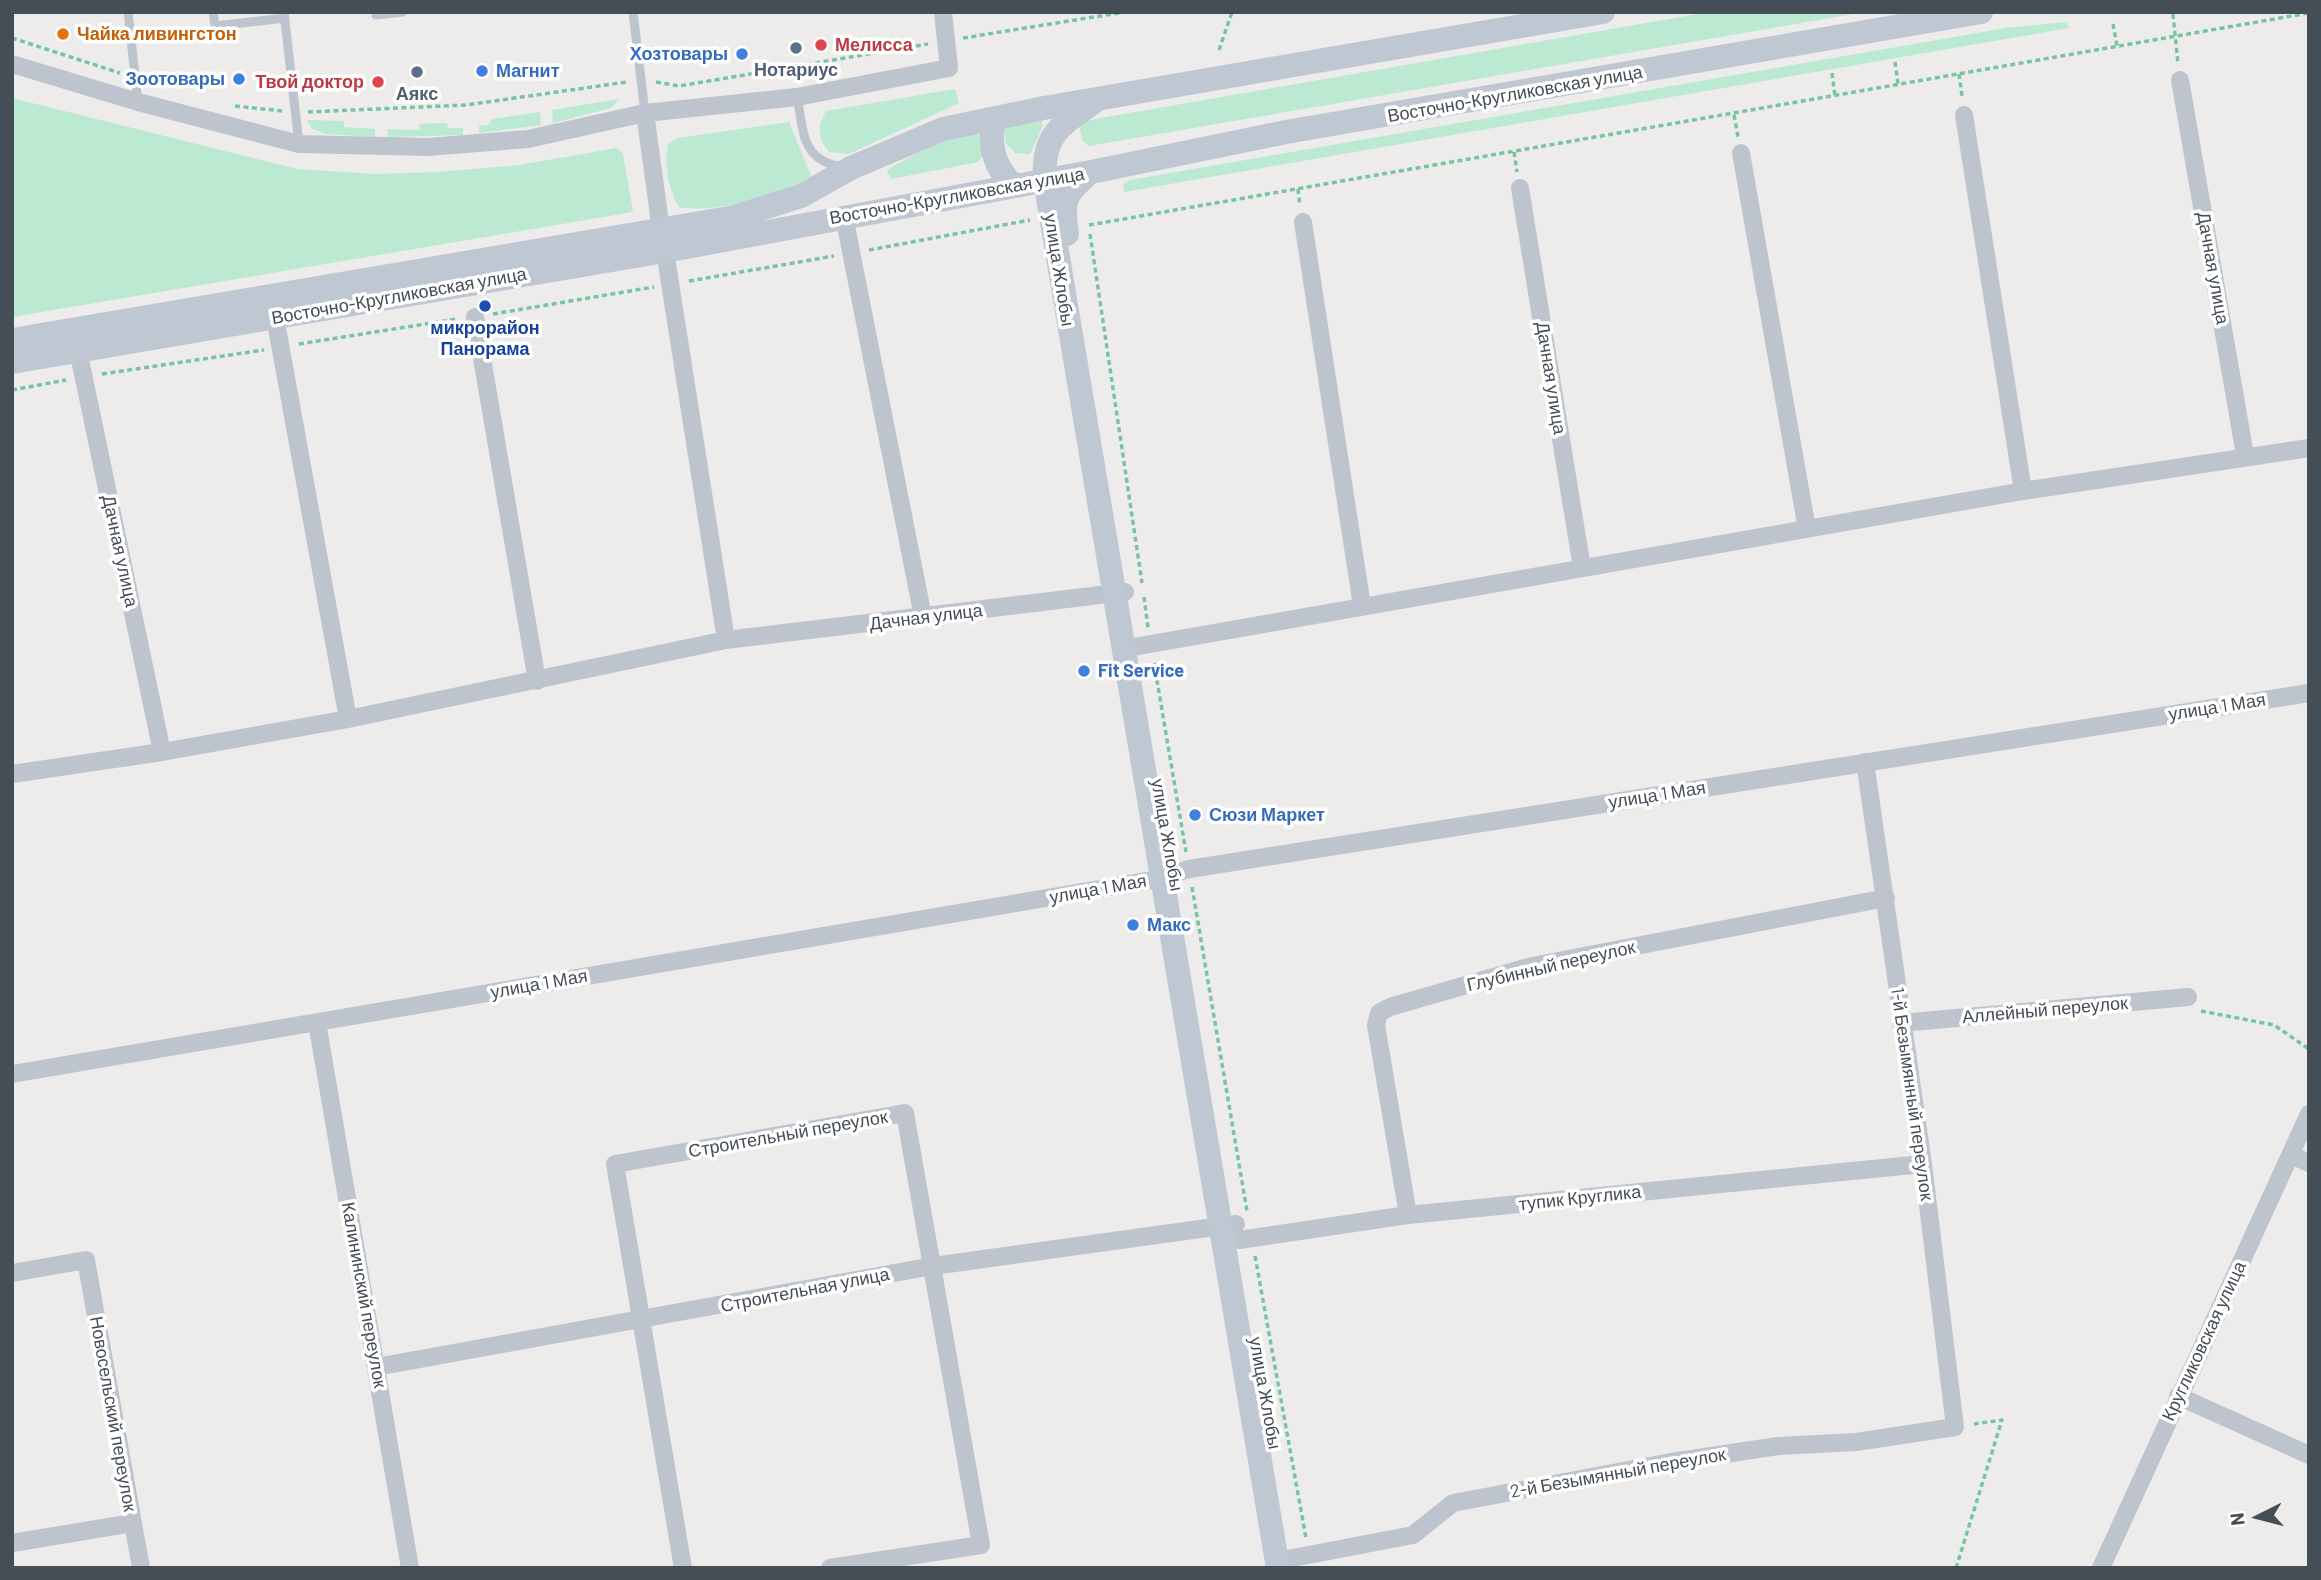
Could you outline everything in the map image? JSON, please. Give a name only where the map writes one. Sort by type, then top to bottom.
[{"type":"main road","name":"Восточно-Кругликовская улица","points":[[12,340],[633,234],[663,240],[693,225],[778,206],[851,168],[943,129],[1097,99],[1603,12]]},
{"type":"main road","name":"Восточно-Кругликовская улица","points":[[12,362],[275,317],[663,240],[844,216],[1091,172],[1286,132],[1908,19],[1974,13]]},
{"type":"main road","name":"улица Жлобы","points":[[1097,99],[1066,124],[1045,148],[1045,180],[1068,222],[1119,593],[1166,877],[1232,1230],[1286,1564]]},
{"type":"main road","points":[[995,119],[992,130],[999,171],[1014,186]]},
{"type":"main road","points":[[1068,222],[1067,197],[1071,188],[1091,172]]},
{"type":"street","points":[[12,64],[138,103],[299,144],[428,147],[528,139],[645,113],[797,97],[950,68],[943,12]]},
{"type":"street","name":"Дачная улица","points":[[2180,80],[2245,455]]},
{"type":"street","points":[[645,113],[726,640]]},
{"type":"street","points":[[1964,115],[2023,491]]},
{"type":"street","points":[[1741,153],[1807,529]]},
{"type":"street","name":"Дачная улица","points":[[1520,188],[1581,568]]},
{"type":"street","points":[[844,216],[849,254],[923,617]]},
{"type":"street","points":[[1303,222],[1362,606]]},
{"type":"street","points":[[275,317],[348,719]]},
{"type":"street","points":[[475,317],[537,681]]},
{"type":"street","name":"Дачная улица","points":[[78,350],[162,752]]},
{"type":"street","points":[[1129,648],[2023,491],[2245,455],[2309,448]]},
{"type":"street","name":"Дачная улица","points":[[12,774],[162,752],[348,719],[726,640],[1119,593]]},
{"type":"street","name":"улица 1 Мая","points":[[12,1074],[1166,877],[1216,865],[2309,693]]},
{"type":"street","name":"1-й Безымянный переулок","points":[[1865,762],[1923,1164],[1955,1427]]},
{"type":"street","name":"Глубинный переулок","points":[[1408,1215],[1376,1025],[1380,1013],[1390,1007],[1532,966],[1886,898]]},
{"type":"street","name":"Аллейный переулок","points":[[1901,1023],[2188,997]]},
{"type":"street","name":"Калининский переулок","points":[[317,1022],[410,1568]]},
{"type":"street","name":"Строительный переулок","points":[[683,1568],[615,1164],[905,1113],[981,1545],[830,1568]]},
{"type":"street","name":"Кругликовская улица","points":[[2101,1568],[2309,1114]]},
{"type":"street","points":[[2291,1154],[2309,1163]]},
{"type":"street","name":"тупик Круглика","points":[[1232,1230],[1923,1164]]},
{"type":"street","name":"Строительная улица","points":[[376,1367],[642,1321],[933,1266],[1232,1230]]},
{"type":"street","name":"Новосельский переулок","points":[[12,1273],[86,1260],[141,1568]]},
{"type":"street","points":[[2178,1396],[2309,1455]]},
{"type":"street","name":"2-й Безымянный переулок","points":[[1286,1564],[1413,1535],[1453,1503],[1738,1452],[1778,1446],[1856,1442],[1955,1427]]},
{"type":"street","points":[[12,1543],[132,1523]]},
{"type":"lane","points":[[128,12],[138,103]]},
{"type":"lane","points":[[214,12],[215,26],[285,15],[299,144]]},
{"type":"lane","points":[[376,12],[376,15],[403,12]]},
{"type":"lane","points":[[633,12],[645,113]]},
{"type":"lane","points":[[797,97],[810,152],[818,161],[851,168]]},
{"type":"path","points":[[228,105],[296,113],[466,105],[641,80],[679,86],[1125,12]]},
{"type":"path","points":[[1219,50],[1232,12]]},
{"type":"path","points":[[12,390],[83,376],[475,317],[849,254],[1068,222],[1835,96],[2309,13]]},
{"type":"path","points":[[2173,14],[2173,36],[2180,80]]},
{"type":"path","points":[[2113,24],[2117,46]]},
{"type":"path","points":[[12,38],[135,78]]},
{"type":"path","points":[[1895,62],[1898,85]]},
{"type":"path","points":[[1832,73],[1835,96]]},
{"type":"path","points":[[2188,997],[2190,1009],[2274,1025],[2309,1049]]},
{"type":"path","points":[[1955,1427],[2002,1420],[1956,1568]]},
{"type":"green space","points":[[1709,12],[1865,12],[1089,146],[1082,140],[1080,128],[1084,121]]},
{"type":"green space","points":[[2067,22],[2069,28],[1124,192],[1123,184],[1130,180],[2006,28]]},
{"type":"green space","points":[[955,89],[959,103],[849,154],[829,152],[823,142],[820,127],[826,111]]},
{"type":"green space","points":[[12,98],[297,169],[374,174],[439,172],[519,165],[617,148],[623,154],[633,212],[12,317]]},
{"type":"green space","points":[[619,99],[611,108],[553,123],[552,110]]},
{"type":"green space","points":[[540,112],[541,125],[479,133],[479,126],[488,125],[492,119]]},
{"type":"green space","points":[[1041,119],[1043,126],[1030,154],[1015,153],[1005,142],[1005,128]]},
{"type":"green space","points":[[307,120],[344,121],[344,127],[375,129],[375,137],[325,134],[311,128]]},
{"type":"green space","points":[[789,122],[811,176],[747,202],[711,208],[679,207],[668,176],[668,144],[678,138]]},
{"type":"green space","points":[[447,123],[448,128],[463,128],[463,135],[388,137],[387,129],[420,130],[419,124]]},
{"type":"green space","points":[[975,132],[983,137],[986,152],[978,162],[891,179],[887,170],[940,143]]},
{"type":"place","name":"Чайка ливингстон","points":[[63,34]]},
{"type":"place","name":"Мелисса","points":[[821,45]]},
{"type":"place","name":"Нотариус","points":[[796,48]]},
{"type":"place","name":"Хозтовары","points":[[742,54]]},
{"type":"place","name":"Магнит","points":[[482,71]]},
{"type":"place","name":"Аякс","points":[[417,72]]},
{"type":"place","name":"Зоотовары","points":[[239,79]]},
{"type":"place","name":"Твой доктор","points":[[378,82]]},
{"type":"place","name":"микрорайон Панорама","points":[[485,306]]},
{"type":"place","name":"Fit Service","points":[[1084,671]]},
{"type":"place","name":"Сюзи Маркет","points":[[1195,815]]},
{"type":"place","name":"Макс","points":[[1133,925]]}]
